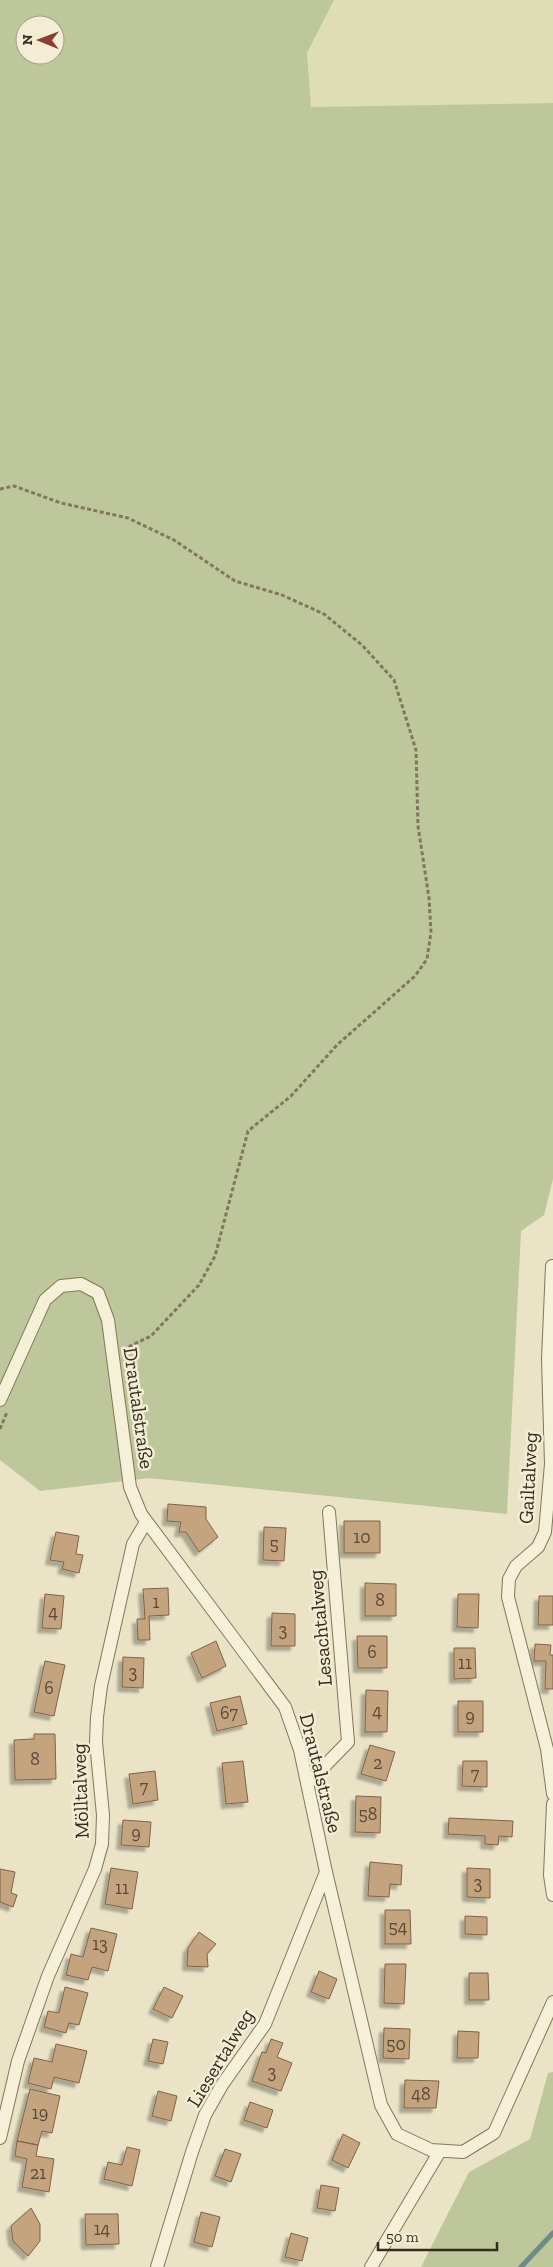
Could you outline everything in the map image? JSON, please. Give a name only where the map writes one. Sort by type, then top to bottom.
[{"type":"street","name":"Gailtalweg","points":[[552,1266],[548,1359],[551,1464],[545,1532],[538,1547],[516,1566],[509,1579],[508,1597],[547,1749],[553,1794]]},
{"type":"street","name":"Drautalstraße","points":[[0,1400],[45,1300],[61,1286],[81,1284],[98,1293],[108,1320],[130,1487],[141,1514],[285,1707],[300,1750],[326,1872],[381,2105],[397,2134],[431,2150],[463,2152],[494,2133],[553,2002]]},
{"type":"street","name":"Lesachtalweg","points":[[307,1784],[348,1742],[329,1512]]},
{"type":"street","name":"Mölltalweg","points":[[0,2138],[18,2061],[48,1976],[95,1869],[102,1844],[103,1815],[96,1742],[101,1686],[133,1544],[146,1522]]},
{"type":"street","points":[[553,1804],[550,1875],[553,1895]]},
{"type":"street","name":"Liesertalweg","points":[[157,2267],[205,2115],[222,2085],[265,2024],[326,1872]]},
{"type":"street","points":[[371,2267],[440,2151]]},
{"type":"path","points":[[0,489],[14,486],[61,503],[128,518],[174,540],[235,581],[282,595],[324,614],[362,645],[394,680],[416,750],[418,826],[431,932],[427,959],[415,976],[337,1045],[291,1096],[248,1131],[215,1256],[199,1286],[151,1336],[125,1349],[111,1345]]},
{"type":"shaded area","points":[[334,0],[553,0],[553,103],[311,107],[307,53]]},
{"type":"green space","points":[[0,0],[334,0],[307,53],[311,107],[553,103],[553,1179],[544,1215],[521,1231],[507,1514],[149,1478],[40,1491],[0,1460]]},
{"type":"green space","points":[[553,2072],[553,2267],[421,2267],[469,2172],[530,2139],[548,2073]]},
{"type":"building","points":[[168,1504],[206,1507],[206,1519],[218,1537],[199,1552],[186,1532],[179,1532],[181,1522],[167,1521]]},
{"type":"building","points":[[344,1521],[380,1521],[380,1553],[344,1553]]},
{"type":"building","points":[[264,1527],[286,1528],[284,1561],[263,1560]]},
{"type":"building","points":[[56,1532],[79,1536],[76,1554],[83,1555],[79,1573],[62,1569],[64,1562],[50,1560]]},
{"type":"building","points":[[365,1583],[396,1584],[396,1616],[365,1616]]},
{"type":"building","points":[[168,1588],[169,1615],[149,1616],[150,1640],[138,1640],[137,1619],[145,1619],[143,1589]]},
{"type":"building","points":[[45,1594],[64,1596],[61,1629],[42,1628]]},
{"type":"building","points":[[458,1594],[479,1594],[478,1628],[457,1627]]},
{"type":"building","points":[[539,1596],[553,1596],[553,1625],[538,1625]]},
{"type":"building","points":[[272,1613],[295,1614],[295,1646],[271,1646]]},
{"type":"building","points":[[357,1636],[387,1636],[387,1668],[358,1668]]},
{"type":"building","points":[[216,1641],[226,1666],[202,1678],[191,1653]]},
{"type":"building","points":[[535,1644],[551,1645],[550,1655],[553,1655],[553,1689],[545,1689],[546,1661],[534,1661]]},
{"type":"building","points":[[454,1648],[475,1648],[476,1678],[454,1679]]},
{"type":"building","points":[[123,1657],[144,1658],[143,1688],[122,1687]]},
{"type":"building","points":[[45,1661],[65,1665],[54,1716],[34,1712]]},
{"type":"building","points":[[366,1690],[388,1691],[387,1732],[365,1732]]},
{"type":"building","points":[[240,1696],[247,1724],[217,1731],[210,1703]]},
{"type":"building","points":[[458,1701],[483,1701],[483,1732],[458,1732]]},
{"type":"building","points":[[34,1734],[55,1734],[56,1779],[15,1780],[14,1740],[34,1739]]},
{"type":"building","points":[[370,1745],[395,1752],[386,1781],[361,1774]]},
{"type":"building","points":[[243,1761],[248,1802],[226,1804],[222,1763]]},
{"type":"building","points":[[463,1761],[487,1761],[487,1787],[462,1786]]},
{"type":"building","points":[[155,1771],[158,1800],[133,1804],[129,1774]]},
{"type":"building","points":[[356,1796],[381,1797],[380,1833],[355,1832]]},
{"type":"building","points":[[449,1818],[513,1821],[512,1837],[499,1836],[498,1845],[485,1844],[485,1836],[448,1834]]},
{"type":"building","points":[[123,1820],[151,1822],[149,1847],[121,1845]]},
{"type":"building","points":[[370,1862],[402,1865],[401,1885],[390,1884],[389,1897],[368,1896]]},
{"type":"building","points":[[111,1868],[138,1872],[132,1909],[105,1904]]},
{"type":"building","points":[[467,1868],[490,1869],[490,1898],[467,1897]]},
{"type":"building","points":[[0,1869],[15,1872],[11,1893],[17,1895],[13,1907],[0,1902]]},
{"type":"building","points":[[385,1910],[410,1910],[411,1944],[385,1944]]},
{"type":"building","points":[[465,1916],[487,1917],[487,1935],[465,1934]]},
{"type":"building","points":[[91,1928],[117,1934],[108,1971],[92,1967],[88,1980],[66,1975],[71,1954],[83,1957]]},
{"type":"building","points":[[199,1932],[216,1944],[207,1954],[208,1967],[187,1966],[188,1948]]},
{"type":"building","points":[[385,1964],[406,1964],[404,2004],[384,2003]]},
{"type":"building","points":[[319,1971],[337,1979],[329,1999],[311,1992]]},
{"type":"building","points":[[469,1973],[488,1973],[489,2000],[469,2000]]},
{"type":"building","points":[[65,1987],[88,1993],[79,2025],[69,2023],[66,2033],[44,2027],[48,2011],[59,2013]]},
{"type":"building","points":[[164,1987],[183,1996],[172,2018],[153,2009]]},
{"type":"building","points":[[384,2028],[410,2029],[409,2059],[383,2058]]},
{"type":"building","points":[[458,2031],[479,2032],[478,2058],[457,2058]]},
{"type":"building","points":[[153,2039],[168,2042],[163,2064],[148,2061]]},
{"type":"building","points":[[271,2039],[283,2043],[277,2057],[292,2063],[281,2091],[252,2081],[262,2052],[266,2053]]},
{"type":"building","points":[[56,2044],[87,2051],[79,2083],[54,2077],[51,2089],[28,2083],[34,2058],[52,2062]]},
{"type":"building","points":[[405,2080],[439,2081],[436,2108],[404,2108]]},
{"type":"building","points":[[30,2089],[60,2096],[52,2133],[42,2131],[38,2145],[17,2141]]},
{"type":"building","points":[[158,2091],[177,2096],[171,2121],[152,2116]]},
{"type":"building","points":[[250,2102],[273,2110],[267,2128],[244,2120]]},
{"type":"building","points":[[343,2134],[360,2143],[348,2168],[332,2160]]},
{"type":"building","points":[[17,2141],[38,2145],[36,2156],[54,2159],[49,2192],[22,2187],[27,2159],[15,2156]]},
{"type":"building","points":[[127,2147],[140,2150],[132,2186],[104,2179],[108,2162],[122,2165]]},
{"type":"building","points":[[225,2149],[241,2154],[231,2182],[215,2176]]},
{"type":"building","points":[[321,2185],[339,2188],[335,2211],[317,2208]]},
{"type":"building","points":[[31,2208],[40,2224],[40,2241],[28,2256],[13,2241],[11,2226]]},
{"type":"building","points":[[201,2212],[220,2217],[212,2247],[194,2242]]},
{"type":"building","points":[[85,2214],[118,2214],[119,2244],[86,2245]]},
{"type":"building","points":[[291,2233],[308,2238],[302,2261],[285,2257]]},
{"type":"waterway","points":[[521,2267],[553,2233]]}]
